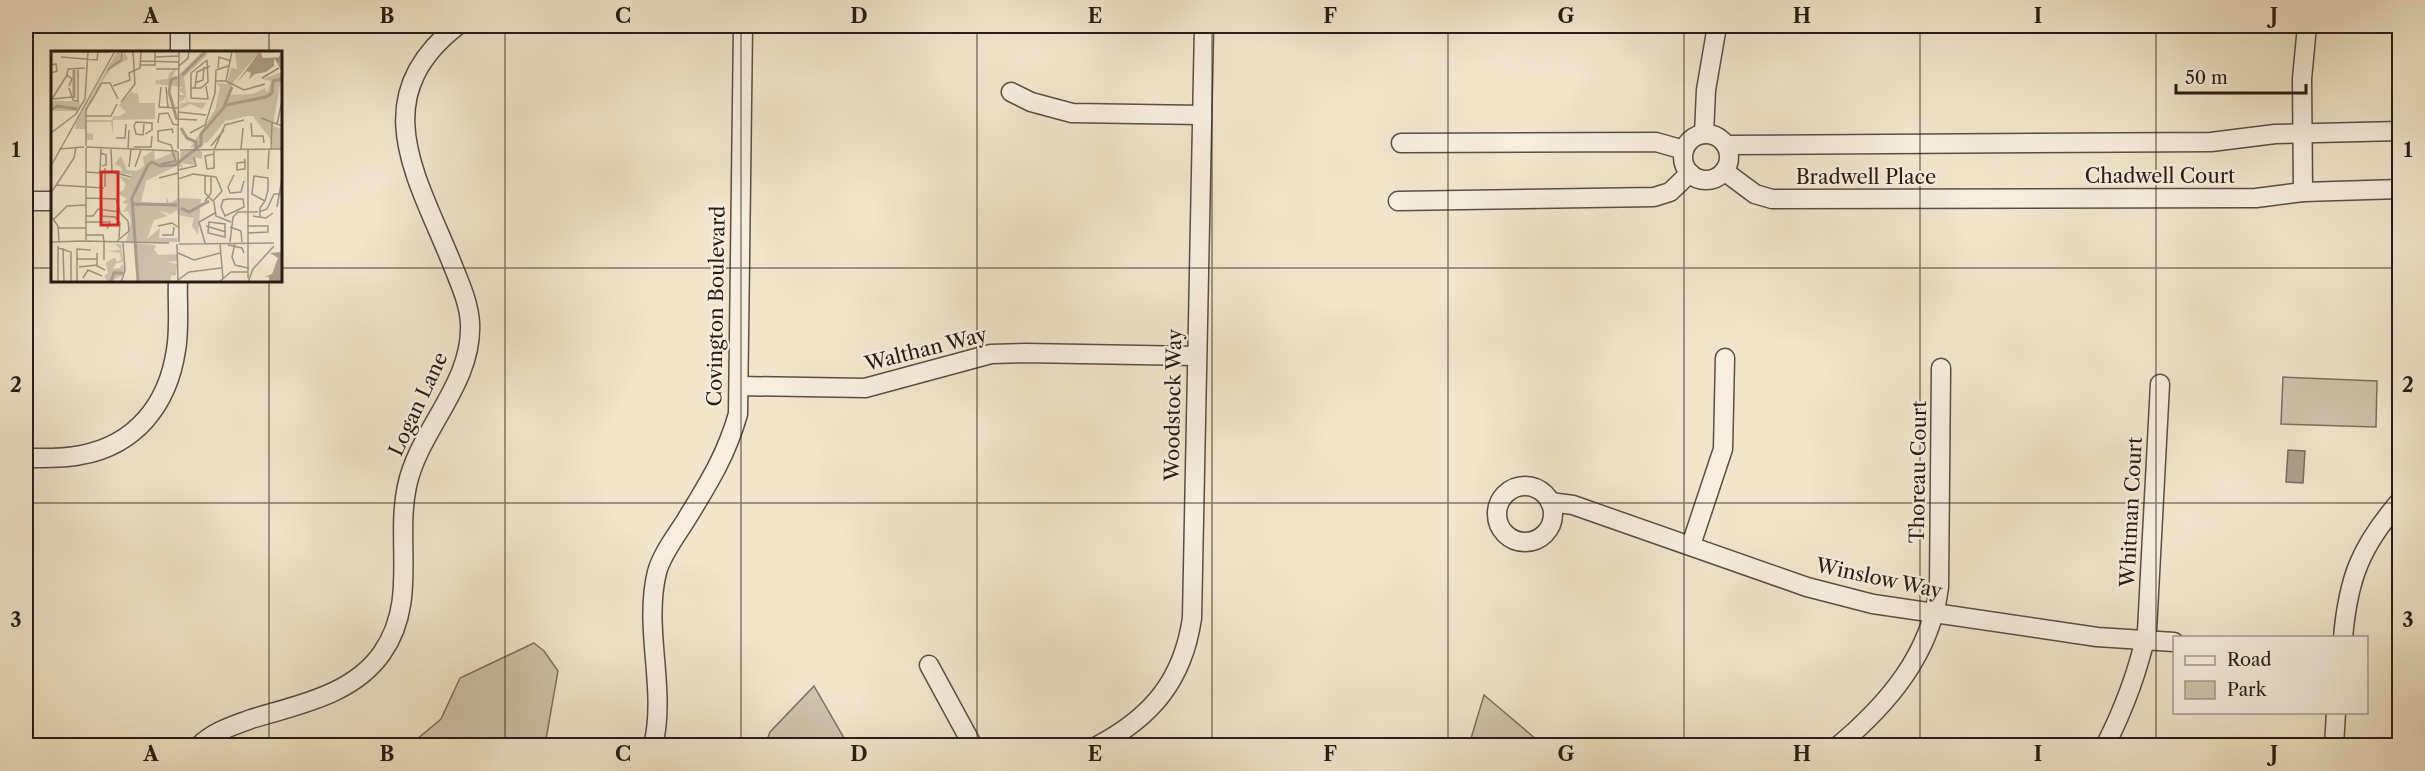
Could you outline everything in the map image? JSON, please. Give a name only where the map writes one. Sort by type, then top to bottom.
[{"type":"street","points":[[180,26],[180,51]]},
{"type":"street","name":"Logan Lane","points":[[200,746],[213,735],[235,725],[341,689],[369,669],[391,640],[403,604],[404,509],[408,485],[415,462],[458,379],[465,359],[470,323],[465,296],[410,161],[405,135],[404,112],[409,90],[418,70],[430,51],[457,26]]},
{"type":"street","name":"Covington Boulevard","points":[[653,746],[656,702],[653,615],[658,570],[671,544],[721,462],[738,414],[743,26]]},
{"type":"street","name":"Woodstock Way","points":[[1102,744],[1152,707],[1171,683],[1189,639],[1192,618],[1204,26]]},
{"type":"street","points":[[1704,134],[1706,90],[1718,26]]},
{"type":"street","points":[[2303,192],[2302,133],[2307,26]]},
{"type":"street","points":[[1011,92],[1031,102],[1072,113],[1201,115]]},
{"type":"street","name":"Chadwell Court","points":[[2017,143],[2211,142],[2275,134],[2400,131]]},
{"type":"street","points":[[1704,134],[1716,136],[1726,145],[1729,159],[1724,171],[1711,179],[1704,180],[1690,173],[1684,162],[1684,150],[1692,139],[1704,134]]},
{"type":"street","points":[[1401,143],[1656,142],[1684,150]]},
{"type":"street","name":"Bradwell Place","points":[[1726,145],[2017,143]]},
{"type":"street","name":"Bradwell Place","points":[[1724,171],[1755,194],[1772,199],[2018,199]]},
{"type":"street","points":[[1398,201],[1654,197],[1670,192],[1690,173]]},
{"type":"street","name":"Chadwell Court","points":[[2018,199],[2256,198],[2303,192],[2400,189]]},
{"type":"street","points":[[26,201],[51,201]]},
{"type":"street","points":[[26,458],[82,455],[108,447],[134,432],[154,411],[167,389],[177,347],[178,282]]},
{"type":"street","name":"Walthan Way","points":[[739,386],[865,388],[991,354],[1025,352],[1196,356]]},
{"type":"street","points":[[1691,545],[1723,449],[1725,358]]},
{"type":"street","name":"Thoreau Court","points":[[1838,746],[1866,722],[1895,688],[1925,643],[1935,613],[1939,588],[1941,368]]},
{"type":"street","name":"Whitman Court","points":[[2105,746],[2127,697],[2145,641],[2149,620],[2160,384]]},
{"type":"street","points":[[2343,636],[2348,596],[2359,561],[2371,537],[2400,501]]},
{"type":"street","name":"Winslow Way","points":[[1550,502],[1573,505],[1807,587],[1872,604],[2097,637],[2173,642]]},
{"type":"street","points":[[928,665],[973,746]]},
{"type":"street","points":[[2334,746],[2336,714]]},
{"type":"green space","points":[[2283,377],[2377,381],[2376,427],[2281,424]]},
{"type":"green space","points":[[534,643],[544,651],[558,671],[545,745],[410,745],[441,719],[460,678]]},
{"type":"green space","points":[[814,686],[848,745],[765,745],[770,732]]},
{"type":"green space","points":[[1484,695],[1543,745],[1469,745]]},
{"type":"shaded area","points":[[2288,450],[2305,451],[2303,483],[2286,482]]}]
